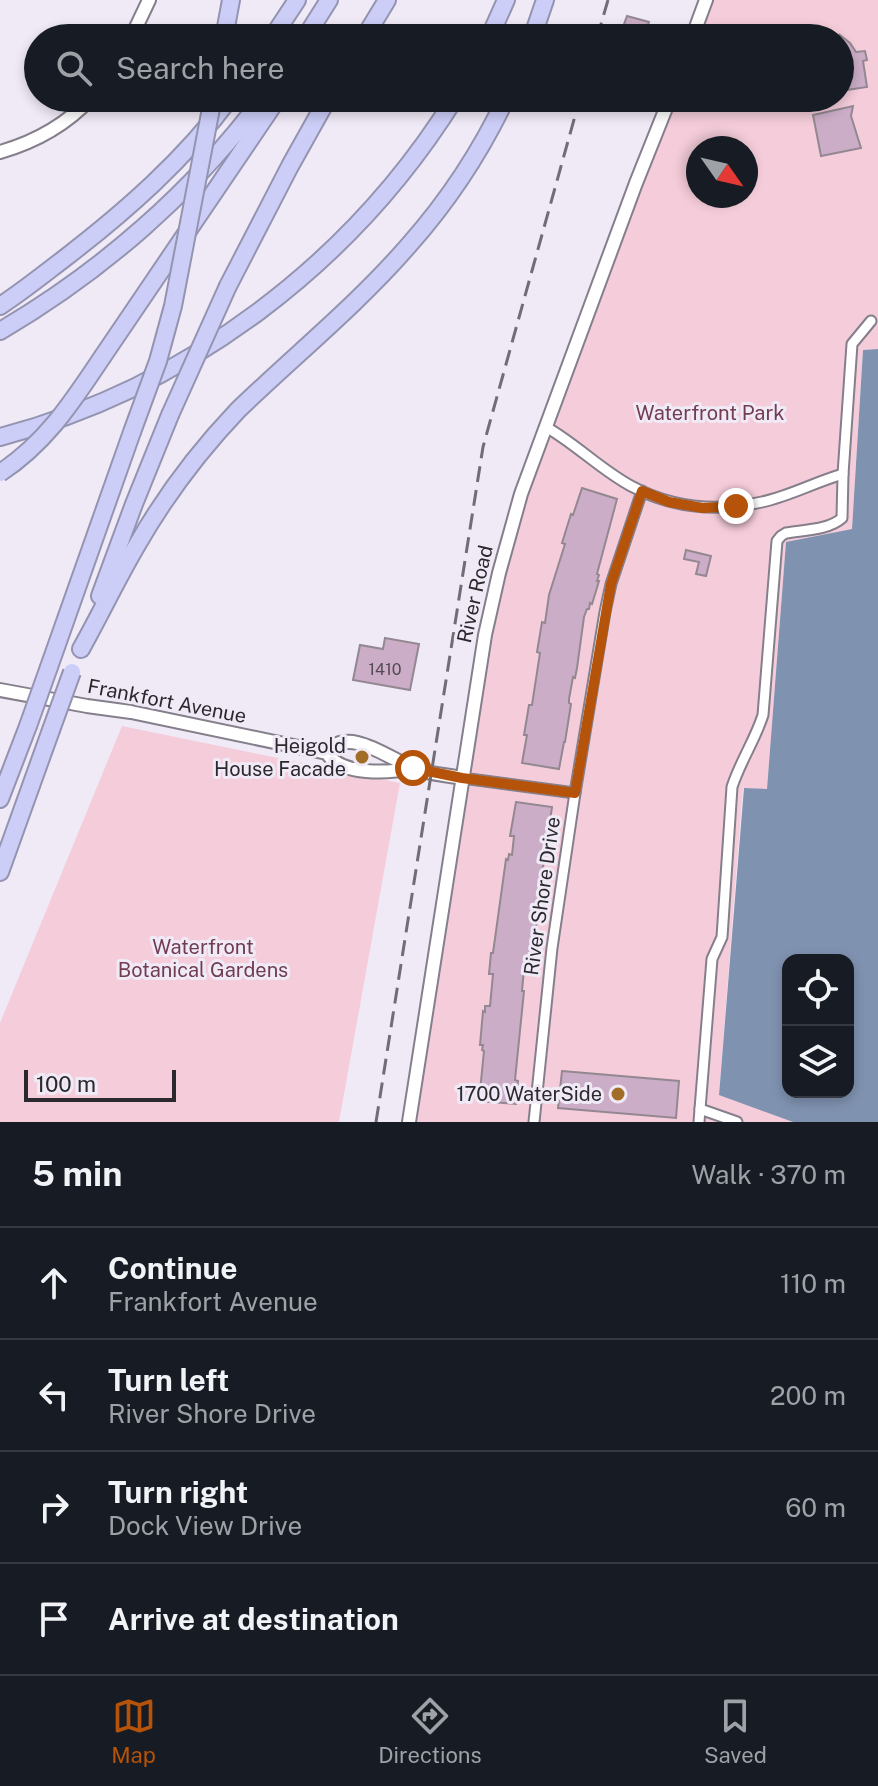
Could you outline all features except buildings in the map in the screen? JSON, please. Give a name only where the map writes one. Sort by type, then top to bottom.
[{"type":"highway","points":[[226,24],[231,0]]},
{"type":"highway","points":[[281,24],[297,0]]},
{"type":"highway","points":[[314,24],[329,0]]},
{"type":"highway","points":[[326,24],[341,0]]},
{"type":"highway","points":[[372,24],[387,0]]},
{"type":"highway","points":[[495,24],[506,0]]},
{"type":"highway","points":[[537,24],[545,0]]},
{"type":"highway","points":[[0,799],[158,361],[173,306],[210,112]]},
{"type":"highway","points":[[0,306],[27,289],[152,186],[219,112]]},
{"type":"highway","points":[[0,331],[78,280],[141,229],[207,165],[251,112]]},
{"type":"highway","points":[[0,473],[25,455],[51,429],[269,112]]},
{"type":"highway","points":[[0,872],[134,504],[170,415],[228,286],[320,112]]},
{"type":"highway","points":[[0,437],[90,407],[126,391],[205,348],[266,306],[323,259],[374,207],[445,112]]},
{"type":"highway","points":[[81,649],[147,527],[192,463],[238,410],[365,292],[408,246],[473,159],[498,112]]},
{"type":"highway","points":[[0,295],[28,278],[45,273]]},
{"type":"street","points":[[138,24],[149,0]]},
{"type":"street","points":[[697,24],[706,0]]},
{"type":"street","points":[[0,152],[28,143],[76,112]]},
{"type":"street","name":"River Road","points":[[409,1122],[485,635],[499,573],[521,494],[664,112]]},
{"type":"street","points":[[699,1122],[712,959],[722,937],[732,787],[763,715],[777,541],[786,533],[837,523],[842,518],[852,344],[871,321]]},
{"type":"street","points":[[546,427],[569,440],[630,486],[669,502],[703,508],[763,502],[843,474]]},
{"type":"street","name":"River Shore Drive","points":[[534,1122],[552,948],[575,793],[611,584],[642,491]]},
{"type":"street","name":"Frankfort Avenue","points":[[0,690],[131,712],[327,753],[334,762],[354,769],[387,772],[413,768]]},
{"type":"street","name":"Frankfort Avenue","points":[[327,753],[336,744],[366,745],[413,768],[462,778],[575,793]]},
{"type":"street","points":[[700,1109],[737,1122]]},
{"type":"green space","name":"Waterfront Park","points":[[704,0],[878,0],[878,349],[863,350],[852,529],[786,543],[767,789],[743,788],[719,1094],[793,1122],[417,1122],[462,778],[485,635],[521,494],[662,112],[854,112],[854,24],[695,24]]},
{"type":"green space","name":"Waterfront Botanical Gardens","points":[[122,726],[400,783],[339,1122],[0,1122],[0,1023]]},
{"type":"water","points":[[878,349],[878,1122],[793,1122],[719,1095],[744,788],[767,789],[786,542],[852,529],[863,350]]},
{"type":"railway","points":[[601,24],[608,0]]},
{"type":"railway","points":[[376,1122],[483,447],[576,112]]},
{"type":"place","name":"Heigold House Facade","points":[[362,757]]},
{"type":"place","name":"1700 WaterSide","points":[[618,1094]]},
{"type":"route","points":[[413,768],[462,778],[575,793],[611,584],[642,491],[669,502],[703,508],[736,506]]}]
